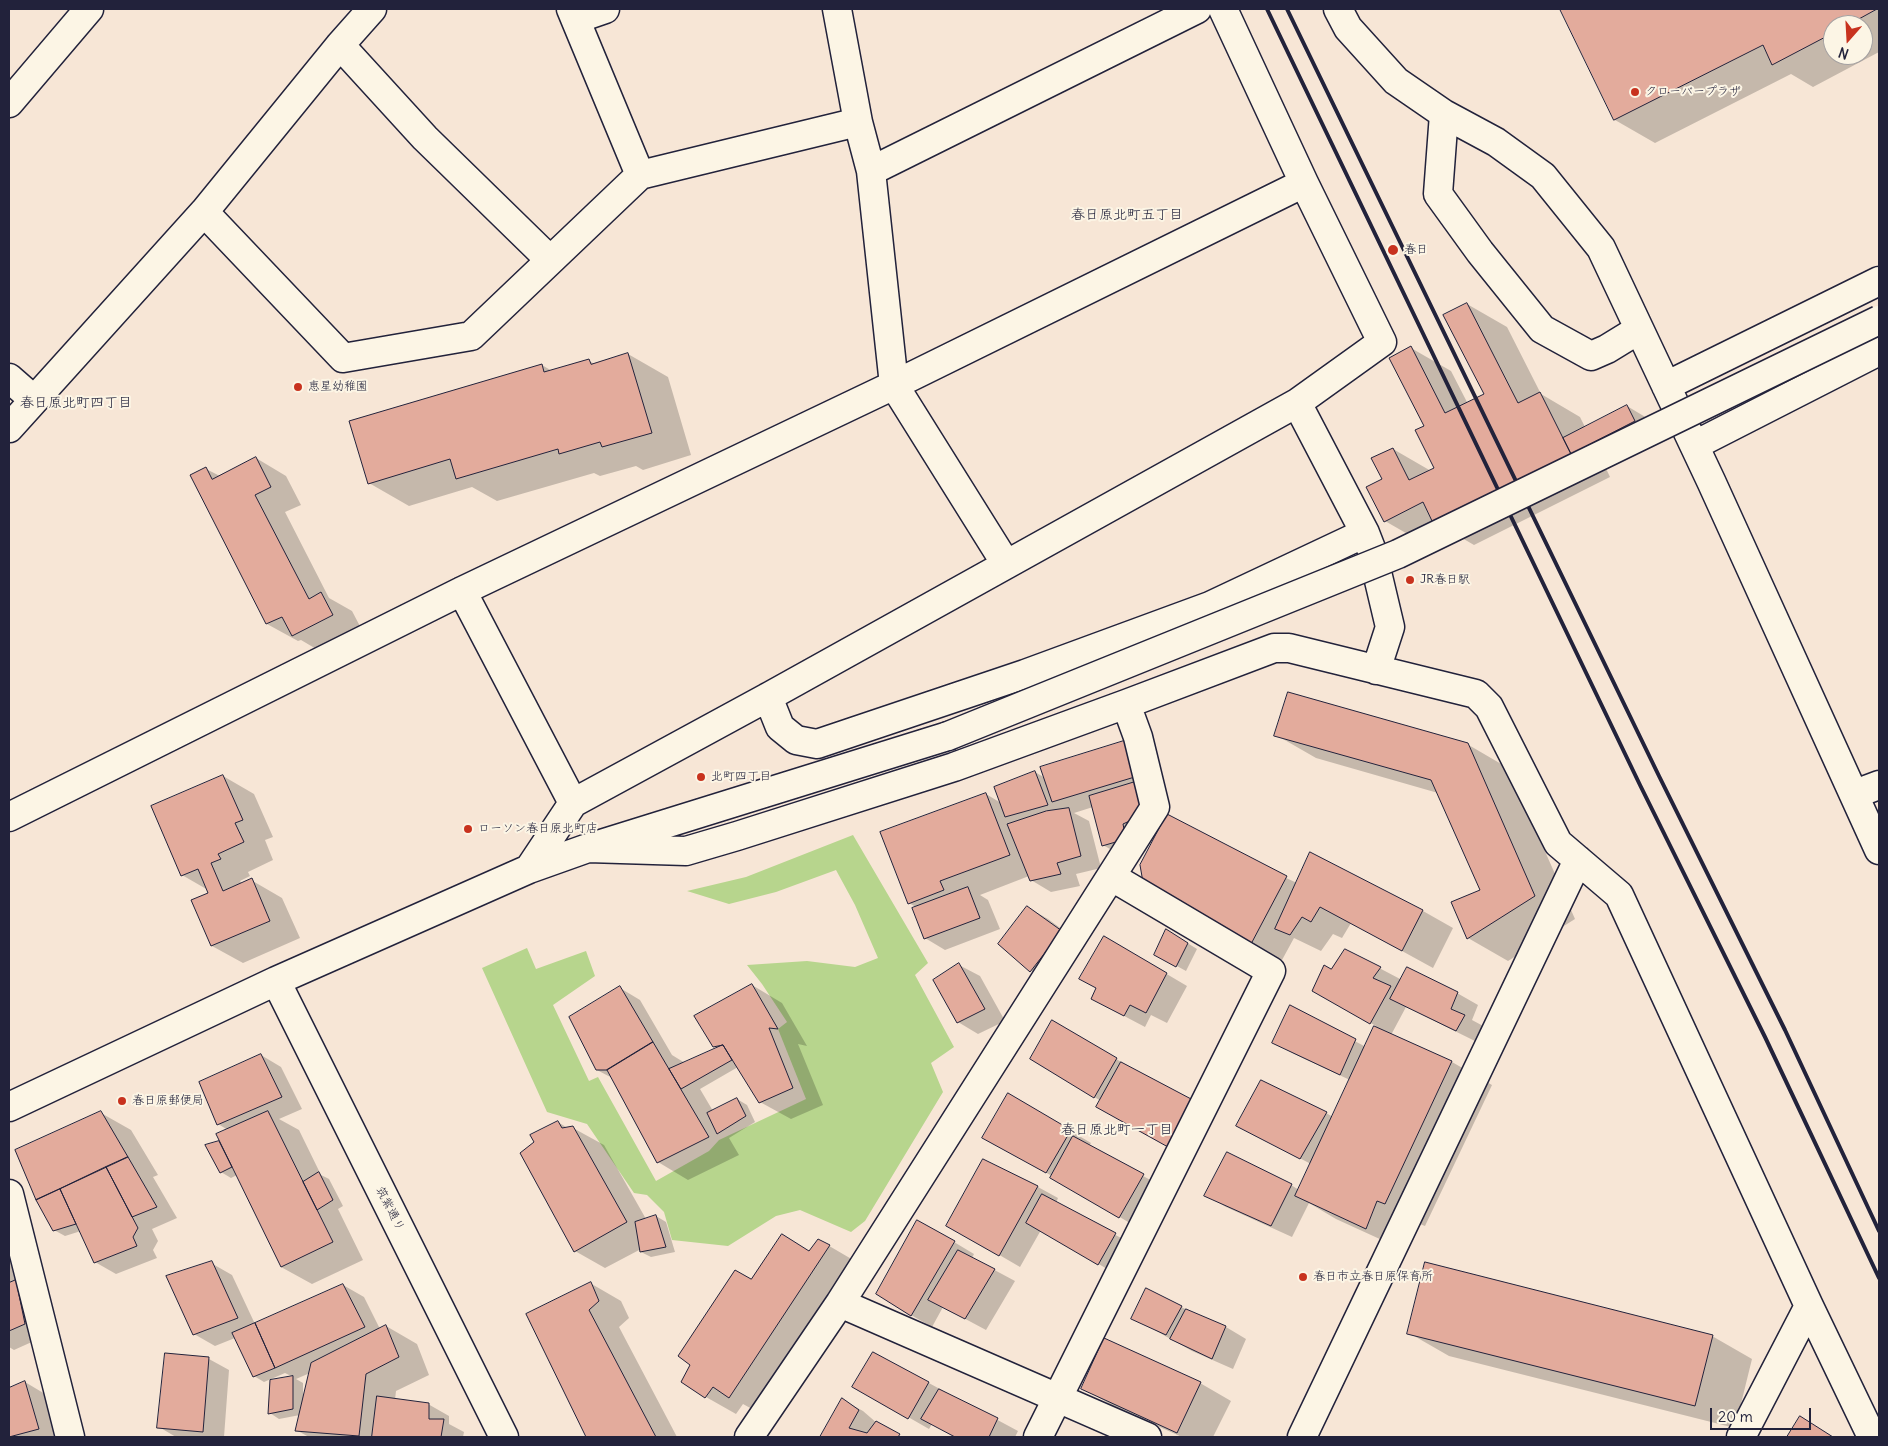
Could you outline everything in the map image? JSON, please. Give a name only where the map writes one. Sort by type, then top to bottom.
[{"type":"street","points":[[9,103],[88,9]]},
{"type":"street","points":[[9,428],[33,399],[204,212],[340,45],[372,9]]},
{"type":"street","points":[[605,9],[574,14],[640,175]]},
{"type":"street","points":[[837,9],[858,122],[871,170],[894,384],[1006,564]]},
{"type":"street","points":[[871,170],[1197,9]]},
{"type":"street","points":[[529,869],[573,804],[1296,402],[1382,342],[1304,183],[1223,9]]},
{"type":"street","points":[[1338,9],[1348,28],[1396,81],[1444,114],[1496,142],[1543,176],[1601,248],[1638,330],[1867,790],[1879,850]]},
{"type":"street","points":[[340,45],[425,138],[550,260]]},
{"type":"street","points":[[1444,114],[1438,194],[1480,252],[1542,329],[1591,356],[1607,349],[1638,330]]},
{"type":"street","points":[[204,212],[343,358],[471,336],[640,175],[858,122]]},
{"type":"street","points":[[9,817],[462,591],[894,384],[1304,183]]},
{"type":"street","points":[[1666,386],[1879,281]]},
{"type":"street","points":[[9,1108],[276,981],[529,869],[588,848],[948,736],[1398,554],[1879,320]]},
{"type":"street","points":[[1695,445],[1879,351]]},
{"type":"street","points":[[9,378],[33,399]]},
{"type":"street","points":[[1296,402],[1365,533],[1372,551],[1390,628],[1376,670]]},
{"type":"street","points":[[768,697],[780,727],[796,740],[817,744],[1034,671],[1210,606],[1365,533]]},
{"type":"street","points":[[462,591],[573,804]]},
{"type":"street","points":[[1210,606],[1232,664]]},
{"type":"street","points":[[588,848],[686,851],[954,767],[1274,648],[1289,648],[1476,694],[1489,707],[1558,843],[1619,894],[1809,1306],[1872,1437]]},
{"type":"street","points":[[749,1437],[840,1303],[1155,807],[1138,737],[1126,704]]},
{"type":"street","points":[[1302,1437],[1578,860]]},
{"type":"street","points":[[1038,1437],[1271,971],[1112,877]]},
{"type":"street","name":"筑紫通り","points":[[276,981],[504,1437]]},
{"type":"street","points":[[9,1194],[70,1437]]},
{"type":"street","points":[[840,1303],[1147,1437]]},
{"type":"street","points":[[1741,1437],[1809,1306]]},
{"type":"green space","points":[[853,835],[928,963],[915,975],[954,1047],[931,1063],[943,1092],[865,1221],[851,1232],[800,1210],[776,1216],[728,1246],[672,1240],[664,1212],[647,1195],[634,1193],[587,1124],[547,1112],[482,968],[527,948],[536,969],[586,951],[595,976],[553,1005],[589,1081],[598,1077],[656,1181],[709,1151],[719,1140],[806,1099],[778,1029],[787,1022],[747,965],[807,961],[855,967],[878,958],[855,905],[836,870],[776,892],[729,904],[687,891],[746,877]]},
{"type":"building","name":"クローバープラザ","points":[[1560,9],[1877,9],[1866,15],[1823,15],[1823,38],[1772,65],[1763,45],[1614,120]]},
{"type":"building","points":[[1467,303],[1518,403],[1540,392],[1571,454],[1433,523],[1423,502],[1384,522],[1366,487],[1382,479],[1371,458],[1393,448],[1409,480],[1434,468],[1415,430],[1424,426],[1389,358],[1411,346],[1445,413],[1484,394],[1443,315]]},
{"type":"building","points":[[628,353],[652,433],[602,447],[600,442],[559,454],[558,449],[456,479],[450,459],[368,484],[349,421],[542,364],[544,372],[589,359],[591,364]]},
{"type":"building","points":[[1627,405],[1635,421],[1571,454],[1563,438]]},
{"type":"building","points":[[256,457],[271,487],[255,495],[309,599],[321,592],[333,615],[292,636],[282,617],[266,624],[190,475],[206,467],[212,479]]},
{"type":"building","points":[[1288,692],[1468,743],[1535,896],[1467,939],[1451,902],[1480,890],[1431,780],[1274,736]]},
{"type":"building","points":[[1127,740],[1138,776],[1052,802],[1040,767]]},
{"type":"building","points":[[1035,771],[1048,805],[1005,817],[994,787]]},
{"type":"building","points":[[223,775],[243,820],[235,823],[244,842],[218,854],[221,859],[211,863],[223,891],[252,878],[270,921],[211,946],[191,900],[208,893],[198,869],[181,876],[151,806]]},
{"type":"building","points":[[1135,782],[1145,814],[1123,824],[1126,839],[1102,846],[1089,796]]},
{"type":"building","points":[[986,793],[1010,855],[940,881],[944,890],[908,904],[880,832]]},
{"type":"building","points":[[1069,808],[1081,856],[1057,863],[1061,874],[1030,881],[1007,824],[1046,811]]},
{"type":"building","points":[[1167,814],[1287,876],[1251,944],[1144,888],[1140,865]]},
{"type":"building","points":[[1310,852],[1423,910],[1402,951],[1320,907],[1311,922],[1302,917],[1290,935],[1275,929]]},
{"type":"building","points":[[968,887],[980,918],[924,939],[912,908]]},
{"type":"building","points":[[1027,906],[1062,931],[1030,972],[998,944]]},
{"type":"building","points":[[1166,929],[1188,943],[1176,967],[1154,955]]},
{"type":"building","points":[[1104,936],[1167,973],[1146,1013],[1130,1005],[1124,1016],[1091,999],[1096,988],[1079,979]]},
{"type":"building","points":[[1345,949],[1381,967],[1373,978],[1391,986],[1370,1024],[1312,991],[1324,965],[1331,969]]},
{"type":"building","points":[[959,963],[985,1009],[957,1023],[933,980]]},
{"type":"building","points":[[1407,967],[1458,992],[1451,1009],[1465,1015],[1456,1031],[1390,999]]},
{"type":"building","points":[[752,984],[778,1029],[769,1028],[793,1088],[759,1103],[723,1045],[713,1047],[694,1016]]},
{"type":"building","points":[[620,986],[653,1042],[607,1070],[596,1070],[569,1017]]},
{"type":"building","points":[[1290,1005],[1356,1039],[1340,1075],[1272,1043]]},
{"type":"building","points":[[1052,1020],[1117,1058],[1094,1098],[1030,1059]]},
{"type":"building","points":[[1374,1026],[1452,1061],[1385,1204],[1377,1201],[1366,1229],[1295,1196]]},
{"type":"building","points":[[653,1042],[709,1137],[657,1163],[607,1070]]},
{"type":"building","points":[[723,1045],[732,1060],[681,1089],[669,1069]]},
{"type":"building","points":[[261,1054],[282,1097],[217,1125],[199,1082]]},
{"type":"building","points":[[1121,1062],[1193,1100],[1168,1147],[1096,1107]]},
{"type":"building","points":[[1261,1080],[1327,1112],[1300,1159],[1236,1126]]},
{"type":"building","points":[[1008,1093],[1071,1130],[1046,1173],[982,1138]]},
{"type":"building","points":[[737,1098],[746,1116],[717,1134],[707,1113]]},
{"type":"building","points":[[101,1111],[128,1157],[36,1200],[15,1150]]},
{"type":"building","points":[[268,1111],[333,1242],[281,1267],[216,1134]]},
{"type":"building","points":[[558,1121],[562,1128],[573,1126],[627,1222],[574,1252],[520,1153],[534,1142],[530,1135]]},
{"type":"building","points":[[1073,1136],[1144,1174],[1119,1218],[1050,1178]]},
{"type":"building","points":[[219,1141],[232,1167],[220,1173],[205,1145]]},
{"type":"building","points":[[1227,1152],[1292,1184],[1271,1226],[1204,1196]]},
{"type":"building","points":[[128,1157],[157,1207],[132,1217],[106,1167]]},
{"type":"building","points":[[983,1159],[1038,1186],[999,1256],[946,1226]]},
{"type":"building","points":[[106,1167],[138,1228],[133,1237],[137,1246],[94,1263],[60,1189]]},
{"type":"building","points":[[319,1172],[333,1200],[317,1210],[303,1182]]},
{"type":"building","points":[[60,1189],[76,1224],[53,1231],[36,1200]]},
{"type":"building","points":[[1042,1194],[1116,1233],[1098,1265],[1026,1223]]},
{"type":"building","points":[[656,1215],[666,1247],[640,1252],[635,1222]]},
{"type":"building","points":[[917,1220],[955,1241],[911,1316],[876,1294]]},
{"type":"building","points":[[782,1234],[809,1251],[818,1239],[830,1245],[729,1398],[713,1387],[705,1398],[681,1382],[690,1365],[678,1356],[735,1270],[751,1279]]},
{"type":"building","points":[[958,1250],[995,1269],[965,1319],[928,1300]]},
{"type":"building","points":[[212,1261],[238,1318],[193,1335],[166,1276]]},
{"type":"building","points":[[1425,1262],[1713,1335],[1695,1406],[1407,1334]]},
{"type":"building","points":[[16,1280],[25,1324],[9,1331],[9,1283]]},
{"type":"building","points":[[591,1282],[599,1301],[589,1310],[656,1437],[586,1437],[526,1314]]},
{"type":"building","points":[[343,1284],[365,1327],[275,1368],[255,1323]]},
{"type":"building","points":[[1146,1288],[1182,1306],[1166,1335],[1131,1319]]},
{"type":"building","points":[[1186,1309],[1226,1326],[1212,1359],[1170,1339]]},
{"type":"building","points":[[255,1323],[275,1368],[253,1377],[232,1333]]},
{"type":"building","points":[[386,1325],[399,1357],[366,1374],[359,1436],[295,1431],[311,1363]]},
{"type":"building","points":[[1104,1338],[1201,1382],[1177,1433],[1081,1389]]},
{"type":"building","points":[[873,1352],[929,1382],[908,1419],[852,1387]]},
{"type":"building","points":[[165,1353],[209,1357],[203,1432],[157,1428]]},
{"type":"building","points":[[293,1376],[293,1409],[268,1414],[270,1380]]},
{"type":"building","points":[[25,1381],[39,1429],[9,1437],[9,1388]]},
{"type":"building","points":[[939,1389],[998,1418],[989,1437],[955,1437],[921,1419]]},
{"type":"building","points":[[377,1396],[429,1403],[429,1419],[444,1419],[441,1437],[372,1437]]},
{"type":"building","points":[[842,1398],[859,1410],[849,1428],[867,1433],[876,1421],[900,1434],[898,1437],[820,1437]]},
{"type":"building","points":[[1800,1416],[1833,1437],[1787,1437]]},
{"type":"railway","points":[[1267,9],[1640,785],[1765,1037],[1879,1278]]},
{"type":"railway","points":[[1287,9],[1659,776],[1785,1030],[1879,1231]]},
{"type":"place","name":"クローバープラザ","points":[[1635,92]]},
{"type":"place","name":"春日","points":[[1393,250]]},
{"type":"place","name":"恵星幼稚園","points":[[298,387]]},
{"type":"place","name":"JR春日駅","points":[[1410,580]]},
{"type":"place","name":"北町四丁目","points":[[701,777]]},
{"type":"place","name":"ローソン春日原北町店","points":[[468,829]]},
{"type":"place","name":"春日原郵便局","points":[[122,1101]]},
{"type":"place","name":"春日市立春日原保育所","points":[[1303,1277]]},
{"type":"district","name":"春日原北町五丁目","points":[[1127,215]]},
{"type":"district","name":"春日原北町四丁目","points":[[76,403]]},
{"type":"district","name":"春日原北町一丁目","points":[[1117,1130]]}]
